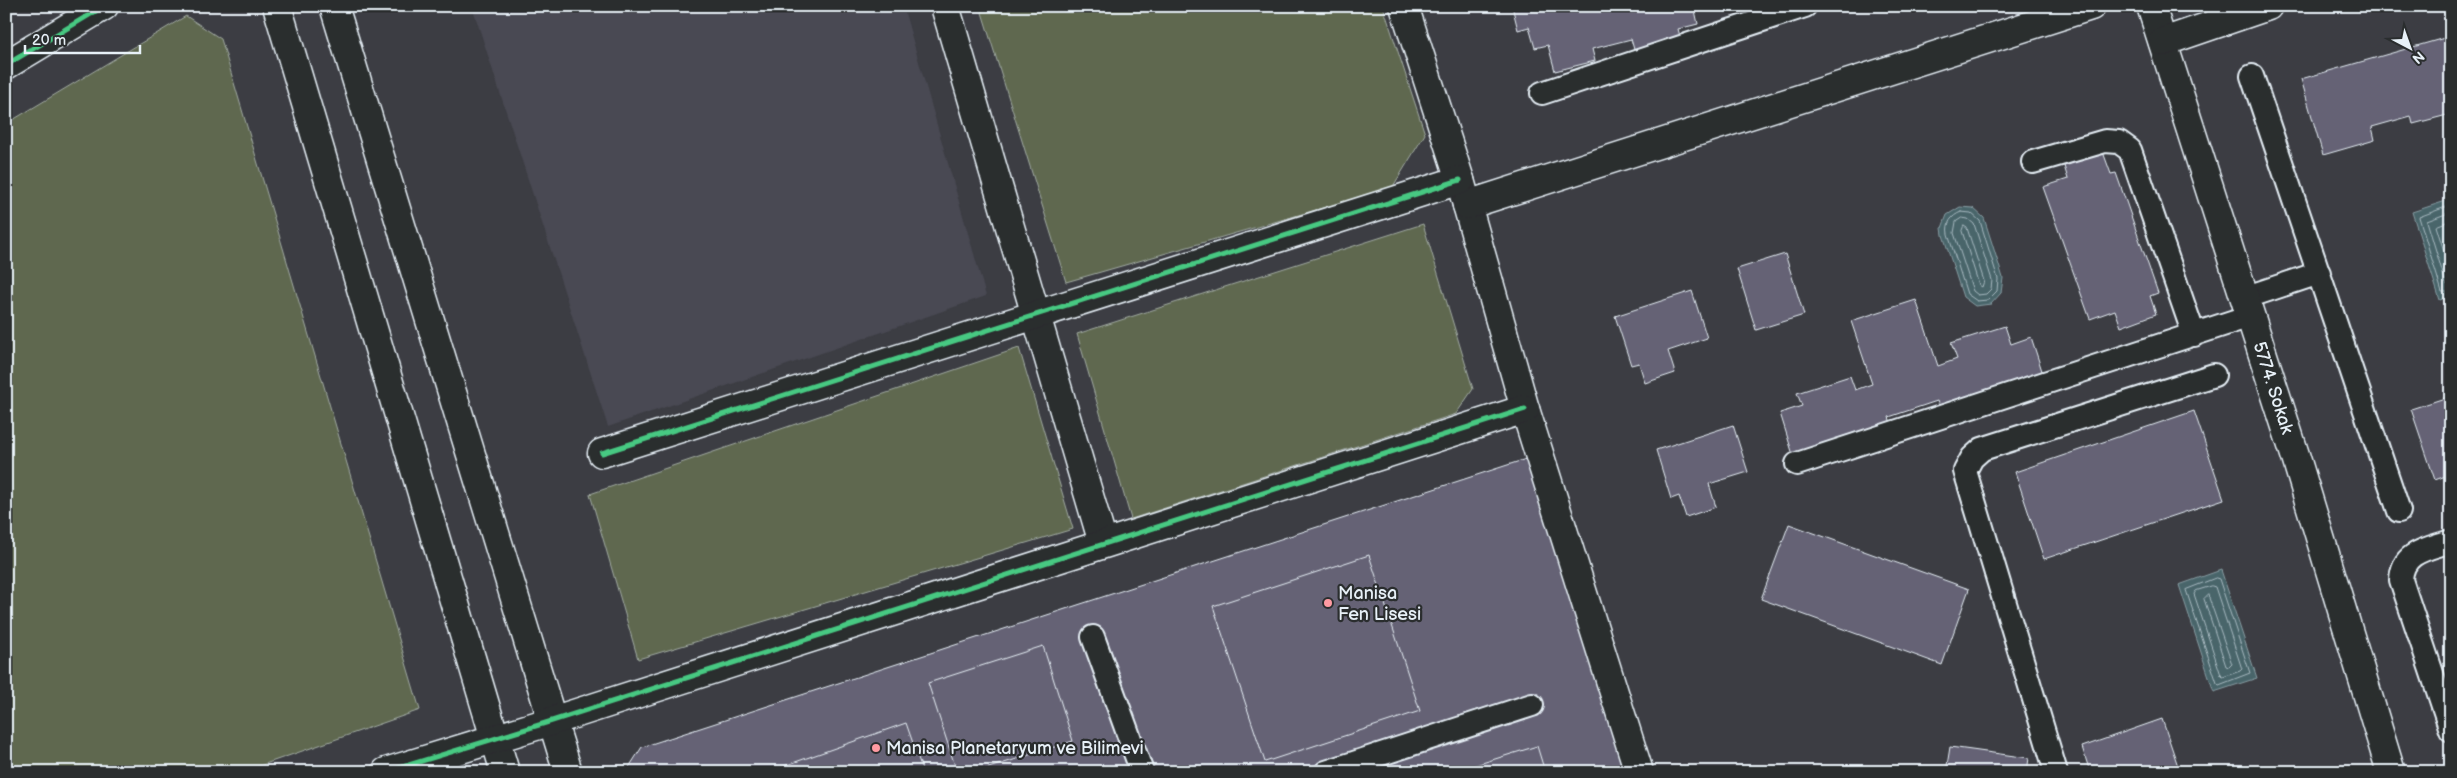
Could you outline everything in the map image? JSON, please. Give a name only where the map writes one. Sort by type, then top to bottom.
[{"type":"street","points":[[6,65],[104,6]]},
{"type":"street","points":[[277,6],[505,772]]},
{"type":"street","points":[[334,6],[568,772]]},
{"type":"street","points":[[945,6],[1102,543]]},
{"type":"street","points":[[1404,6],[1464,193],[1525,409],[1639,772]]},
{"type":"street","points":[[602,453],[1037,316],[1464,193],[2091,6]]},
{"type":"street","name":"5774. Sokak","points":[[2151,6],[2247,307],[2391,772]]},
{"type":"street","points":[[2163,42],[2268,6]]},
{"type":"street","points":[[386,772],[1525,409]]},
{"type":"lane","points":[[1542,93],[1805,6]]},
{"type":"lane","points":[[2252,76],[2399,511]]},
{"type":"lane","points":[[2032,162],[2105,141],[2119,142],[2130,150],[2194,334]]},
{"type":"lane","points":[[1797,464],[2194,334],[2319,273]]},
{"type":"lane","points":[[2056,772],[1965,471],[1972,458],[1982,449],[2214,375]]},
{"type":"lane","points":[[2451,541],[2409,557],[2402,569],[2402,580],[2451,730]]},
{"type":"lane","points":[[1094,637],[1142,772]]},
{"type":"lane","points":[[1326,772],[1532,705]]},
{"type":"shaded area","points":[[472,6],[903,6],[986,296],[608,427]]},
{"type":"green space","points":[[980,6],[1383,6],[1425,134],[1392,188],[1066,282]]},
{"type":"green space","points":[[186,16],[221,39],[420,710],[242,772],[6,772],[6,124]]},
{"type":"green space","points":[[1423,224],[1473,389],[1456,414],[1131,519],[1077,334]]},
{"type":"green space","points":[[1019,348],[1073,529],[638,659],[590,494]]},
{"type":"water","points":[[2449,200],[2451,296],[2440,300],[2412,212]]},
{"type":"water","points":[[1960,207],[1973,208],[1984,218],[2003,278],[2001,293],[1991,304],[1975,306],[1963,297],[1943,235],[1942,228],[1947,215]]},
{"type":"water","points":[[2221,570],[2257,678],[2214,692],[2179,585]]},
{"type":"building","points":[[1512,6],[1694,6],[1698,24],[1678,29],[1681,40],[1635,53],[1631,39],[1592,49],[1595,61],[1555,71],[1548,45],[1535,48],[1529,27],[1518,30]]},
{"type":"building","points":[[2448,37],[2451,48],[2451,114],[2413,124],[2411,116],[2372,127],[2375,140],[2323,155],[2301,79]]},
{"type":"building","points":[[2103,152],[2111,174],[2116,173],[2158,293],[2150,296],[2156,314],[2121,327],[2115,310],[2090,319],[2043,187],[2068,179],[2064,166]]},
{"type":"building","points":[[1785,254],[1804,315],[1756,330],[1737,269]]},
{"type":"building","points":[[1692,291],[1707,338],[1668,351],[1675,373],[1645,383],[1639,363],[1631,365],[1615,316]]},
{"type":"building","points":[[1916,300],[1938,366],[1957,359],[1951,343],[2005,326],[2011,344],[2031,337],[2044,377],[1941,411],[1937,401],[1889,417],[1892,426],[1794,458],[1780,413],[1802,406],[1797,393],[1850,376],[1855,390],[1872,384],[1851,321]]},
{"type":"building","points":[[2451,396],[2451,474],[2435,480],[2411,409]]},
{"type":"building","points":[[2194,411],[2224,499],[2044,559],[2015,472]]},
{"type":"building","points":[[1733,425],[1748,472],[1709,484],[1716,507],[1686,517],[1679,496],[1671,499],[1656,450]]},
{"type":"building","name":"Manisa Fen Lisesi","points":[[1526,459],[1626,772],[626,772],[642,747]]},
{"type":"building","points":[[1789,524],[1969,589],[1942,665],[1761,599]]},
{"type":"building","points":[[1369,555],[1420,711],[1265,762],[1213,606]]},
{"type":"building","points":[[1043,646],[1073,741],[976,772],[957,772],[928,683]]},
{"type":"building","points":[[2162,719],[2180,772],[2090,772],[2082,747]]},
{"type":"building","name":"Manisa Planetaryum ve Bilimevi","points":[[906,723],[923,772],[767,772]]},
{"type":"building","points":[[1537,746],[1545,772],[1453,772]]},
{"type":"building","points":[[1950,747],[2029,758],[2027,772],[1946,772]]},
{"type":"cycle path","points":[[6,65],[104,6]]},
{"type":"cycle path","points":[[602,453],[1460,180]]},
{"type":"cycle path","points":[[386,772],[552,721],[1525,409]]},
{"type":"place","name":"Manisa Fen Lisesi","points":[[1328,603]]},
{"type":"place","name":"Manisa Planetaryum ve Bilimevi","points":[[876,748]]}]
